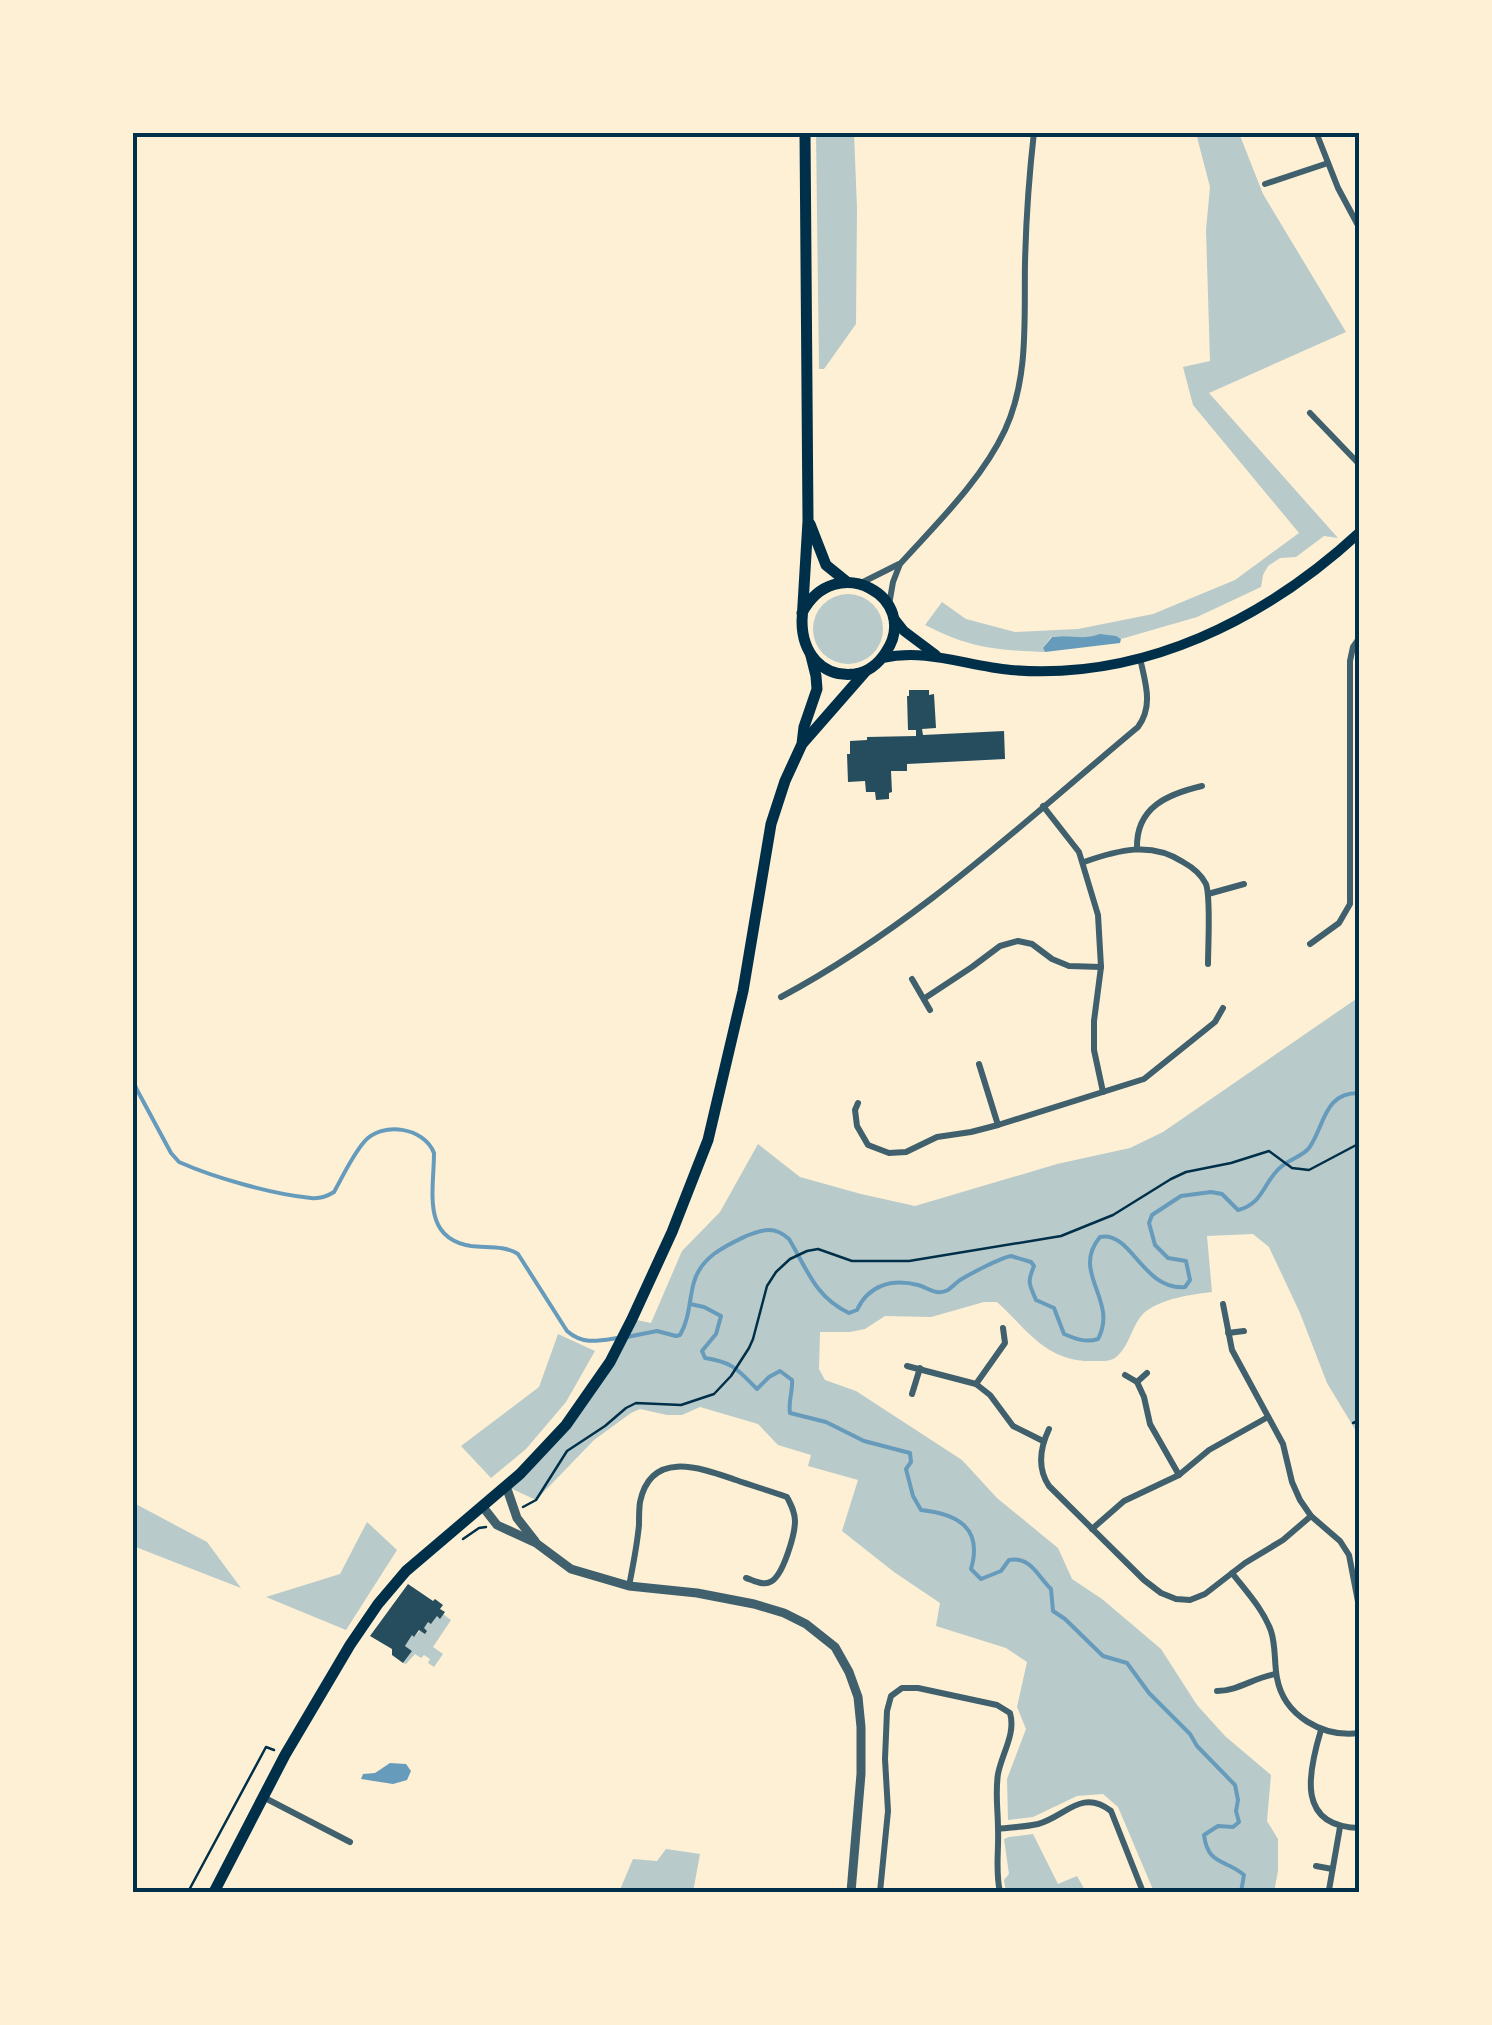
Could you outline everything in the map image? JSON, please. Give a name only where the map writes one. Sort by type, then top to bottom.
[{"type":"highway","points":[[802,744],[817,690],[811,656],[802,635],[808,520],[806,132]]},
{"type":"highway","points":[[214,1892],[285,1755],[378,1604],[406,1571],[483,1507],[566,1425],[610,1362],[672,1232],[708,1140],[739,1010],[772,824],[785,781],[802,744],[882,658],[894,632],[890,611],[876,591],[826,566],[808,520]]},
{"type":"highway","points":[[802,614],[818,592],[835,584],[854,583]]},
{"type":"highway","points":[[811,656],[820,666],[836,673],[866,671]]},
{"type":"main road","points":[[882,658],[910,653],[1034,671],[1085,668],[1140,658],[1200,638],[1253,613],[1305,579],[1360,532]]},
{"type":"main road","points":[[890,611],[904,631],[937,656]]},
{"type":"street","points":[[890,611],[893,582],[900,564],[987,462],[1015,402],[1023,362],[1026,232],[1034,132]]},
{"type":"street","points":[[1316,132],[1360,229]]},
{"type":"street","points":[[1265,184],[1328,163]]},
{"type":"street","points":[[1310,413],[1360,465]]},
{"type":"street","points":[[854,583],[900,564]]},
{"type":"street","points":[[1310,944],[1339,923],[1355,898],[1349,668],[1351,653],[1360,637]]},
{"type":"street","points":[[781,997],[848,958],[921,908],[1138,727],[1148,704],[1140,658]]},
{"type":"street","points":[[1138,848],[1138,830],[1150,810],[1168,796],[1202,786]]},
{"type":"street","points":[[1043,806],[1084,862],[1098,915],[1101,967],[1094,1050],[1103,1092]]},
{"type":"street","points":[[1084,862],[1138,848],[1158,850],[1187,864],[1204,880],[1208,894],[1208,964]]},
{"type":"street","points":[[1208,894],[1244,884]]},
{"type":"street","points":[[925,998],[1000,946],[1018,941],[1032,944],[1069,966],[1101,967]]},
{"type":"street","points":[[912,979],[930,1010]]},
{"type":"street","points":[[858,1103],[855,1118],[864,1140],[874,1149],[906,1152],[936,1136],[998,1125],[1152,1074],[1215,1022],[1222,1008]]},
{"type":"street","points":[[979,1064],[998,1125]]},
{"type":"street","points":[[1223,1304],[1236,1360],[1286,1451],[1294,1489],[1311,1516],[1349,1555],[1360,1612]]},
{"type":"street","points":[[976,1384],[1003,1347],[1003,1328]]},
{"type":"street","points":[[1228,1333],[1244,1331]]},
{"type":"street","points":[[907,1366],[976,1384],[990,1395],[1013,1426],[1043,1441]]},
{"type":"street","points":[[912,1394],[920,1368]]},
{"type":"street","points":[[1137,1382],[1147,1373]]},
{"type":"street","points":[[1125,1375],[1137,1382],[1150,1424],[1179,1475]]},
{"type":"street","points":[[1092,1529],[1124,1501],[1179,1475],[1209,1450],[1268,1417]]},
{"type":"street","points":[[1049,1429],[1041,1456],[1044,1479],[1144,1580],[1168,1597],[1198,1597],[1283,1540],[1311,1516]]},
{"type":"street","points":[[629,1586],[640,1501],[655,1476],[680,1466],[696,1467],[787,1497],[796,1519],[780,1574],[771,1582],[746,1578]]},
{"type":"street","points":[[506,1486],[518,1518],[536,1543]]},
{"type":"street","points":[[483,1507],[497,1526],[536,1543],[571,1569],[629,1586],[697,1592],[754,1604],[806,1624],[835,1647],[850,1672],[861,1727],[860,1788],[850,1892]]},
{"type":"street","points":[[1232,1573],[1265,1617],[1286,1703],[1321,1730],[1360,1733]]},
{"type":"street","points":[[1216,1691],[1276,1674]]},
{"type":"street","points":[[880,1892],[888,1811],[887,1711],[891,1696],[902,1688],[998,1705],[1010,1713],[1014,1724],[998,1772],[996,1800],[1000,1892]]},
{"type":"street","points":[[1321,1730],[1312,1764],[1311,1794],[1320,1815],[1340,1827],[1360,1828]]},
{"type":"street","points":[[264,1797],[350,1842]]},
{"type":"street","points":[[998,1829],[1042,1823],[1081,1802],[1104,1806],[1110,1811],[1143,1892]]},
{"type":"street","points":[[1329,1890],[1340,1827]]},
{"type":"street","points":[[1316,1866],[1332,1869]]},
{"type":"path","points":[[536,1500],[566,1451],[626,1408],[636,1404],[681,1405],[714,1394],[754,1339],[767,1286],[776,1272],[807,1250],[818,1249],[852,1261],[909,1261],[1061,1236],[1113,1215],[1186,1172],[1231,1163],[1262,1151],[1276,1154],[1292,1168],[1309,1170],[1360,1143]]},
{"type":"path","points":[[1353,1423],[1360,1420]]},
{"type":"shaded area","points":[[816,133],[854,133],[857,208],[856,324],[824,369],[819,369]]},
{"type":"shaded area","points":[[1196,133],[1239,133],[1263,194],[1346,332],[1209,393],[1338,538],[1324,536],[1296,557],[1280,558],[1268,566],[1261,587],[1197,617],[1121,639],[1055,636],[1043,648],[1045,652],[1011,650],[970,643],[925,625],[942,602],[966,619],[1015,632],[1078,629],[1153,614],[1235,580],[1299,533],[1193,405],[1183,367],[1210,361],[1206,230],[1210,187]]},
{"type":"shaded area","points":[[848,594],[873,604],[883,629],[873,654],[848,664],[823,654],[813,629],[823,604]]},
{"type":"shaded area","points":[[1359,997],[1359,1436],[1327,1383],[1269,1247],[1253,1234],[1207,1236],[1212,1292],[1152,1307],[1141,1317],[1124,1348],[1110,1360],[1077,1360],[1050,1350],[997,1302],[931,1317],[885,1316],[865,1329],[850,1332],[820,1332],[819,1369],[825,1380],[856,1391],[962,1460],[997,1498],[1058,1548],[1072,1579],[1161,1649],[1197,1705],[1225,1736],[1271,1775],[1267,1821],[1278,1839],[1274,1892],[1154,1892],[1118,1807],[1103,1794],[1077,1796],[1033,1817],[1008,1820],[1007,1779],[1026,1729],[1017,1707],[1027,1662],[1006,1648],[936,1626],[940,1603],[842,1531],[858,1480],[808,1466],[811,1455],[778,1445],[758,1424],[700,1407],[682,1415],[640,1409],[594,1440],[536,1500],[506,1486],[566,1425],[632,1319],[651,1323],[682,1251],[720,1212],[758,1144],[800,1177],[915,1206],[1057,1164],[1130,1148],[1163,1132]]},
{"type":"shaded area","points":[[558,1334],[595,1351],[566,1402],[526,1449],[491,1478],[461,1446],[539,1387]]},
{"type":"shaded area","points":[[132,1502],[207,1542],[241,1588],[133,1546]]},
{"type":"shaded area","points":[[367,1522],[397,1550],[346,1630],[266,1597],[340,1574]]},
{"type":"shaded area","points":[[443,1614],[451,1620],[433,1647],[443,1654],[434,1667],[424,1655],[421,1658],[415,1654],[403,1663],[412,1651],[405,1646],[412,1635]]},
{"type":"shaded area","points":[[1033,1834],[1058,1884],[1077,1876],[1086,1892],[1006,1892],[1004,1880],[1009,1874],[1004,1839]]},
{"type":"shaded area","points":[[666,1849],[700,1854],[693,1892],[619,1892],[633,1859],[657,1861]]},
{"type":"water","points":[[1116,636],[1120,643],[1045,652],[1043,648],[1052,637]]},
{"type":"water","points":[[390,1763],[406,1764],[411,1771],[407,1780],[393,1784],[361,1779],[363,1774],[375,1773]]},
{"type":"building","points":[[909,690],[929,690],[929,695],[934,694],[936,728],[922,729],[923,735],[1004,731],[1005,759],[907,764],[907,771],[891,771],[889,799],[876,800],[875,792],[866,792],[865,781],[848,782],[850,741],[916,736],[916,730],[908,730]]},
{"type":"building","points":[[408,1584],[443,1605],[440,1609],[445,1612],[440,1619],[437,1616],[431,1624],[428,1622],[425,1634],[419,1630],[412,1635],[405,1646],[412,1651],[403,1663],[392,1655],[392,1649],[370,1636]]},
{"type":"waterway","points":[[132,1000],[132,1026]]},
{"type":"waterway","points":[[132,1077],[179,1162],[279,1193],[317,1198],[334,1192],[364,1142],[381,1131],[402,1130],[421,1137],[434,1153],[434,1211],[444,1233],[471,1246],[501,1248],[518,1254],[573,1335],[591,1341],[618,1338]]},
{"type":"waterway","points":[[627,1337],[657,1331],[680,1335],[702,1266],[730,1244],[769,1230],[789,1239],[820,1290],[849,1313],[881,1286],[908,1283],[944,1292],[978,1270],[1011,1256],[1034,1266],[1030,1283],[1036,1300],[1054,1308],[1064,1334],[1077,1339],[1098,1339],[1103,1312],[1090,1263],[1100,1237],[1120,1242],[1158,1280],[1185,1287],[1190,1280],[1186,1261],[1168,1258],[1155,1245],[1149,1223],[1152,1215],[1181,1196],[1211,1192],[1222,1194],[1238,1210],[1247,1207],[1282,1166],[1309,1148],[1332,1104],[1348,1094],[1360,1093]]},
{"type":"waterway","points":[[690,1304],[721,1316],[716,1334],[702,1351],[705,1358],[734,1368],[757,1389],[780,1371],[792,1380],[790,1413],[826,1422],[864,1441],[910,1453],[911,1462],[906,1469],[913,1496],[921,1510],[946,1515],[970,1533],[974,1555],[971,1569],[981,1579],[1001,1571],[1009,1560],[1029,1564],[1051,1589],[1053,1611],[1103,1656],[1127,1663],[1149,1693],[1235,1785],[1239,1822],[1233,1827],[1218,1826],[1204,1835],[1209,1852],[1244,1875],[1241,1892]]}]
